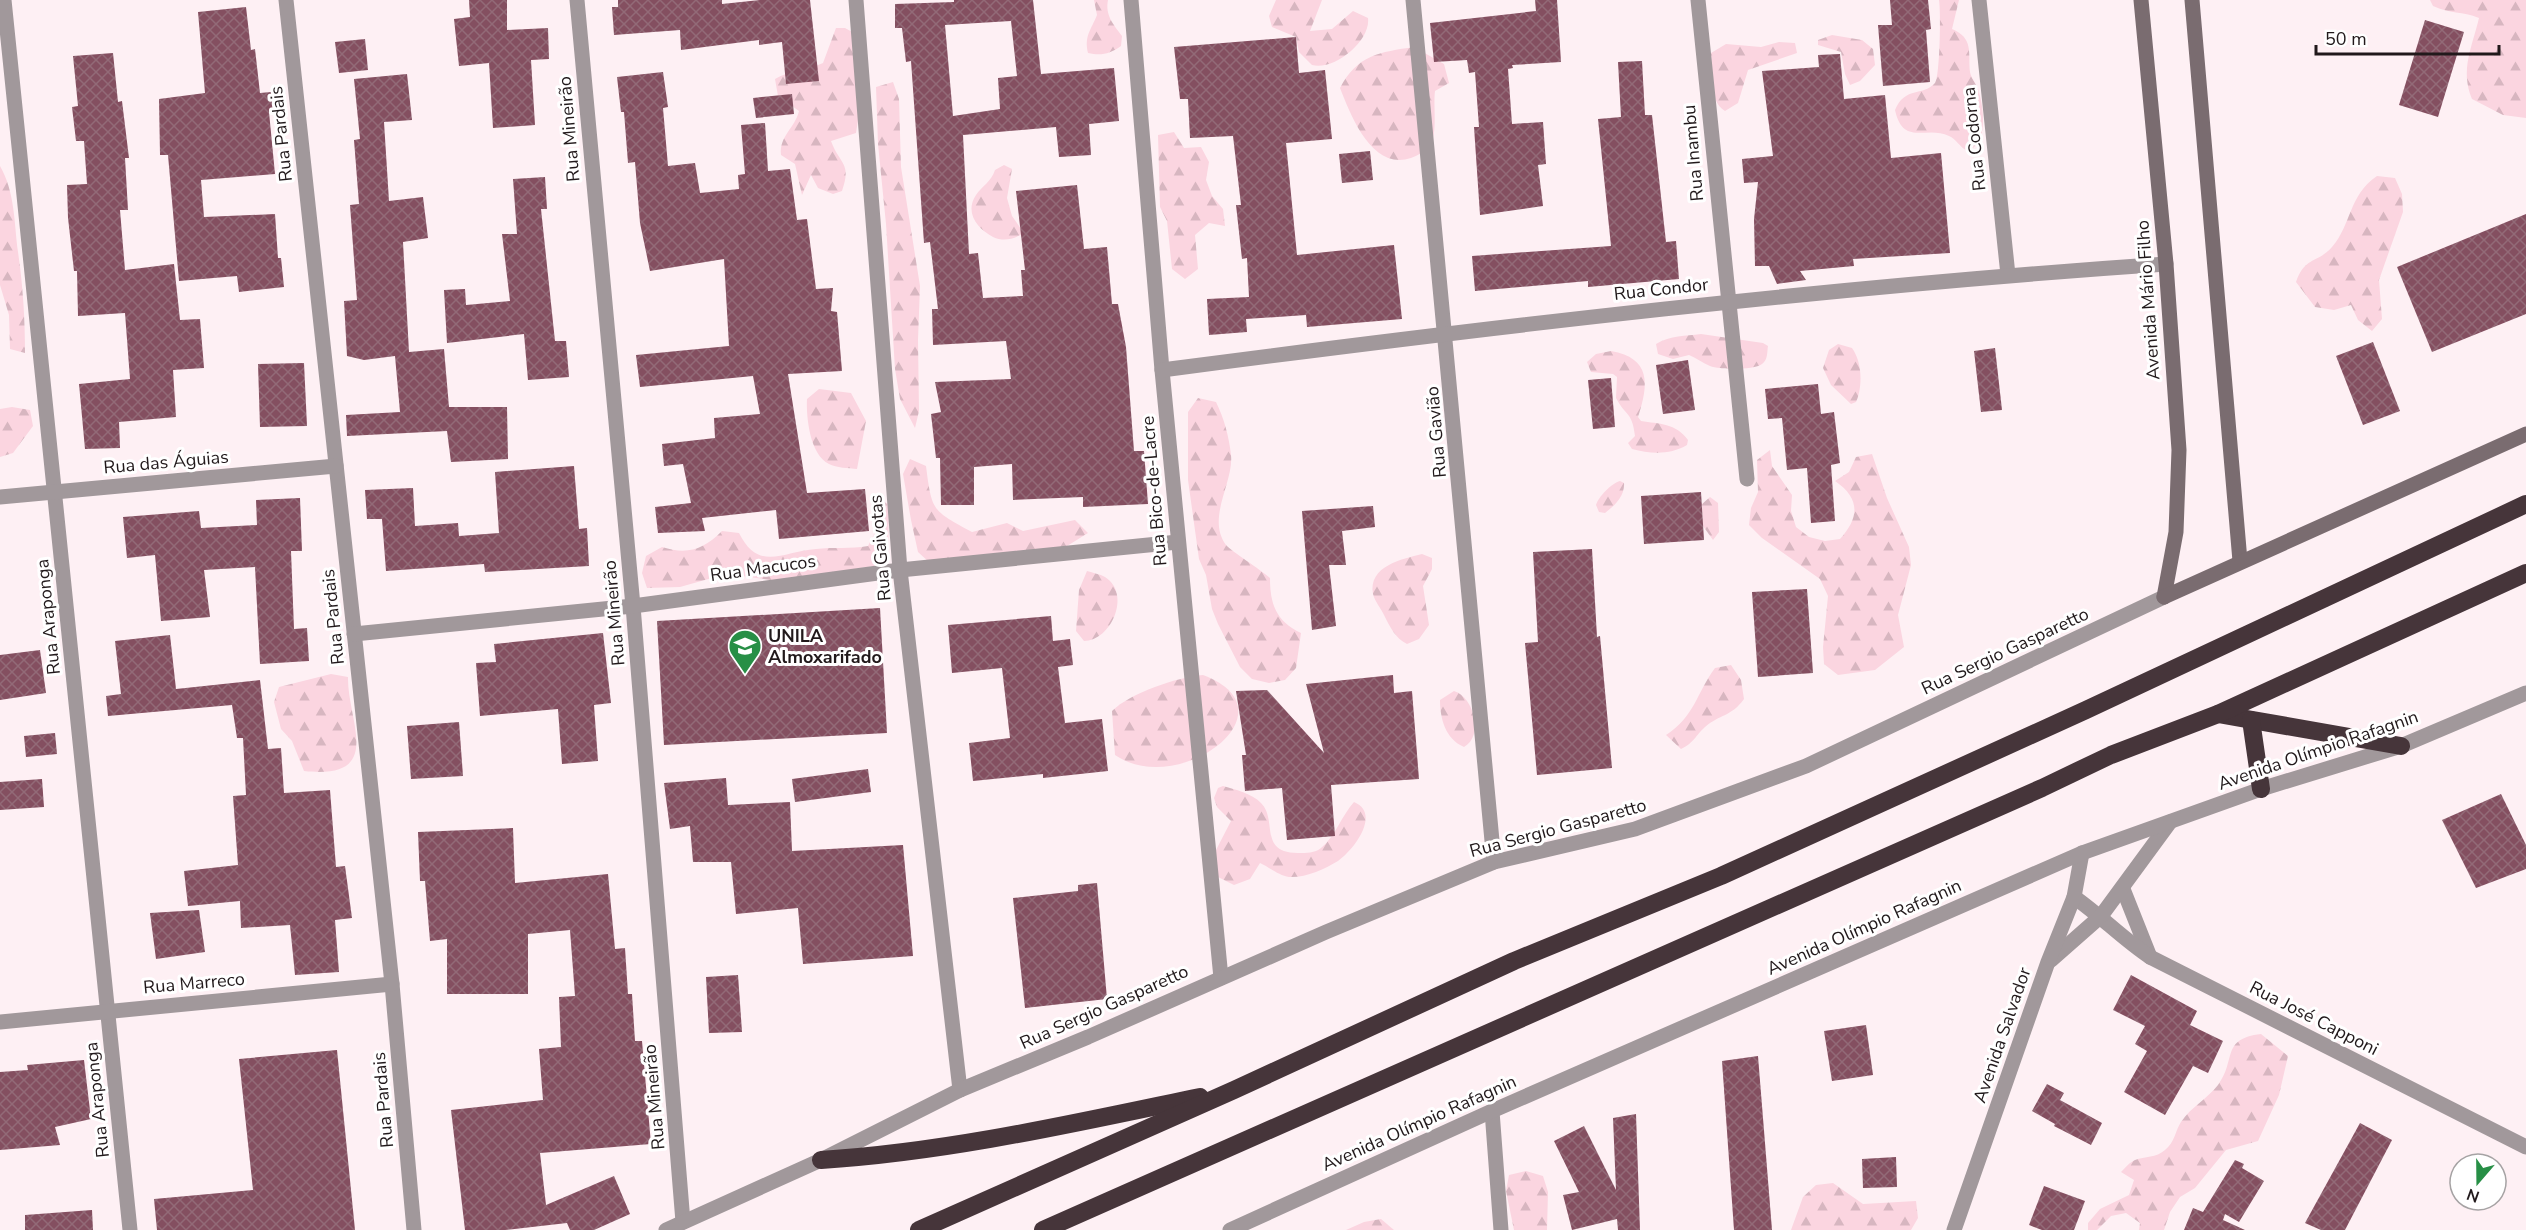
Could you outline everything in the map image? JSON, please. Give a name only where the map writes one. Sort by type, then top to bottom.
[{"type":"highway","points":[[919,1230],[1234,1090],[1514,961],[1721,876],[1979,759],[2526,504]]},
{"type":"highway","points":[[1043,1230],[2042,788],[2110,755],[2218,714],[2526,573]]},
{"type":"highway","points":[[2218,714],[2401,746]]},
{"type":"highway","points":[[2251,720],[2261,789]]},
{"type":"highway","points":[[821,1160],[891,1156],[1087,1121],[1234,1090]]},
{"type":"main road","name":"Avenida Mário Filho","points":[[2141,0],[2166,264],[2179,450],[2176,532],[2164,597]]},
{"type":"main road","points":[[2193,0],[2240,561]]},
{"type":"main road","name":"Rua Sergio Gasparetto","points":[[2164,597],[2526,434]]},
{"type":"street","name":"Rua Araponga","points":[[4,0],[130,1230]]},
{"type":"street","name":"Rua Pardais","points":[[286,0],[392,984],[414,1230]]},
{"type":"street","name":"Rua Mineirão","points":[[577,0],[633,606],[683,1222]]},
{"type":"street","name":"Rua Gaivotas","points":[[856,0],[900,570],[960,1090]]},
{"type":"street","name":"Rua Bico-de-Lacre","points":[[1131,0],[1162,370],[1221,978]]},
{"type":"street","name":"Rua Gavião","points":[[1413,0],[1494,862]]},
{"type":"street","name":"Rua Inambu","points":[[1698,0],[1727,302],[1747,479]]},
{"type":"street","name":"Rua Codorna","points":[[1979,0],[2008,275]]},
{"type":"street","name":"Rua Condor","points":[[1162,370],[1446,332],[1727,302],[2008,275],[2166,264]]},
{"type":"street","name":"Rua das Águias","points":[[0,497],[336,466]]},
{"type":"street","name":"Rua Macucos","points":[[354,634],[633,606],[900,570],[1178,542]]},
{"type":"street","name":"Rua Sergio Gasparetto","points":[[666,1230],[821,1160],[960,1090],[1494,862],[1635,830],[1806,766],[2164,597]]},
{"type":"street","name":"Avenida Olímpio Rafagnin","points":[[1230,1230],[1492,1111],[2082,853],[2261,789],[2401,746],[2526,693]]},
{"type":"street","points":[[2048,962],[2101,916],[2170,822]]},
{"type":"street","name":"Avenida Salvador","points":[[1954,1230],[2048,962],[2074,897],[2082,853]]},
{"type":"street","points":[[2123,889],[2150,957]]},
{"type":"street","name":"Rua José Capponi","points":[[2074,897],[2101,916],[2120,937],[2150,957],[2526,1147]]},
{"type":"street","name":"Rua Marreco","points":[[0,1022],[392,984]]},
{"type":"street","points":[[1492,1111],[1501,1230]]},
{"type":"green space","points":[[1094,0],[1108,0],[1109,15],[1122,36],[1121,46],[1105,54],[1088,53],[1088,37],[1097,15]]},
{"type":"green space","points":[[1276,0],[1322,0],[1310,31],[1332,29],[1353,11],[1368,18],[1364,36],[1340,59],[1321,66],[1312,65],[1299,52],[1296,37],[1272,27],[1269,16]]},
{"type":"green space","points":[[1939,0],[1959,0],[1952,29],[1964,37],[1967,42],[1970,72],[1982,105],[1982,133],[1974,147],[1967,151],[1954,139],[1941,133],[1910,132],[1899,121],[1895,110],[1904,98],[1930,87],[1937,78]]},
{"type":"green space","points":[[2430,0],[2526,0],[2526,118],[2503,115],[2472,99],[2467,68],[2479,18],[2439,9],[2433,6]]},
{"type":"green space","points":[[836,28],[845,28],[854,33],[859,114],[856,133],[831,141],[844,164],[846,175],[842,191],[833,194],[818,188],[811,175],[802,195],[795,164],[781,155],[782,142],[799,111],[778,96],[775,79],[823,63]]},
{"type":"green space","points":[[1832,35],[1862,40],[1873,49],[1875,65],[1860,81],[1850,85],[1845,74],[1841,52],[1818,45],[1818,40]]},
{"type":"green space","points":[[1779,42],[1795,43],[1797,53],[1748,70],[1738,103],[1725,111],[1713,93],[1711,53],[1726,44],[1761,47]]},
{"type":"green space","points":[[1414,47],[1444,64],[1449,83],[1435,91],[1435,127],[1430,145],[1416,156],[1397,160],[1374,149],[1365,138],[1350,113],[1340,88],[1354,68],[1371,57],[1380,53]]},
{"type":"green space","points":[[893,82],[899,99],[901,167],[920,286],[919,411],[915,428],[900,399],[895,369],[886,224],[878,144],[876,87]]},
{"type":"green space","points":[[1174,132],[1184,148],[1201,147],[1209,162],[1206,180],[1212,196],[1223,209],[1225,226],[1209,223],[1195,235],[1198,269],[1185,279],[1172,269],[1167,221],[1160,207],[1158,135]]},
{"type":"green space","points":[[1004,165],[1012,169],[1007,198],[1012,216],[1024,233],[1005,240],[997,239],[982,230],[974,220],[971,208],[978,192],[995,170]]},
{"type":"green space","points":[[0,166],[9,186],[13,208],[22,290],[25,353],[10,349],[9,315],[0,285]]},
{"type":"green space","points":[[2377,176],[2395,178],[2402,194],[2403,212],[2379,280],[2382,319],[2372,331],[2358,320],[2351,305],[2334,310],[2315,307],[2296,282],[2307,264],[2332,247],[2355,201]]},
{"type":"green space","points":[[1701,334],[1763,343],[1768,346],[1766,358],[1758,366],[1729,369],[1710,366],[1689,355],[1673,359],[1658,354],[1656,344],[1662,341],[1678,336]]},
{"type":"green space","points":[[1838,344],[1852,348],[1860,367],[1858,396],[1856,402],[1851,404],[1831,385],[1823,368],[1829,350]]},
{"type":"green space","points":[[1611,351],[1624,354],[1634,360],[1644,374],[1644,394],[1638,417],[1641,421],[1673,427],[1688,440],[1687,445],[1674,451],[1660,453],[1632,449],[1628,443],[1635,436],[1634,428],[1616,398],[1617,377],[1613,374],[1591,372],[1587,362],[1596,354]]},
{"type":"green space","points":[[819,389],[851,393],[866,421],[857,469],[829,464],[817,453],[810,435],[807,399]]},
{"type":"green space","points":[[1198,398],[1216,402],[1224,421],[1230,448],[1231,466],[1220,512],[1221,534],[1229,548],[1270,578],[1271,596],[1276,611],[1286,623],[1301,633],[1296,668],[1285,680],[1269,683],[1252,679],[1240,667],[1212,609],[1206,575],[1199,559],[1188,480],[1188,412]]},
{"type":"green space","points":[[12,407],[30,410],[33,426],[13,453],[0,457],[0,409]]},
{"type":"green space","points":[[1770,450],[1772,466],[1792,495],[1791,511],[1796,527],[1809,537],[1825,541],[1840,539],[1847,531],[1854,515],[1853,501],[1843,487],[1835,481],[1849,472],[1856,457],[1872,454],[1887,498],[1909,547],[1911,565],[1898,615],[1904,647],[1875,670],[1838,675],[1824,664],[1823,647],[1828,596],[1820,579],[1762,538],[1749,525],[1751,508],[1758,492],[1757,460]]},
{"type":"green space","points":[[910,459],[926,466],[930,493],[941,514],[972,532],[1007,523],[1023,531],[1075,520],[1088,533],[1059,551],[930,563],[918,552],[911,520],[903,474]]},
{"type":"green space","points":[[1620,481],[1624,483],[1624,488],[1618,500],[1605,513],[1599,512],[1596,505],[1599,498],[1609,487]]},
{"type":"green space","points":[[1710,497],[1718,503],[1719,532],[1713,540],[1703,526],[1702,504]]},
{"type":"green space","points":[[874,498],[889,504],[888,555],[874,566],[778,581],[726,574],[680,587],[647,588],[642,573],[646,556],[662,547],[679,551],[701,547],[722,531],[739,533],[755,553],[763,556],[773,557],[816,549],[868,546],[875,532]]},
{"type":"green space","points":[[1422,554],[1432,558],[1432,569],[1423,586],[1429,625],[1419,639],[1407,644],[1399,639],[1391,628],[1374,597],[1373,584],[1381,570],[1388,565]]},
{"type":"green space","points":[[1087,571],[1105,577],[1113,585],[1117,594],[1117,605],[1110,625],[1094,639],[1084,641],[1076,631],[1079,590]]},
{"type":"green space","points":[[1731,665],[1741,680],[1744,699],[1735,709],[1705,727],[1681,749],[1666,735],[1676,728],[1689,712],[1715,668]]},
{"type":"green space","points":[[331,674],[348,677],[355,728],[354,757],[345,766],[329,771],[304,771],[292,741],[281,729],[274,702],[279,687]]},
{"type":"green space","points":[[1203,675],[1229,691],[1238,709],[1234,728],[1218,745],[1196,759],[1169,766],[1141,766],[1115,755],[1112,711],[1142,692],[1181,679]]},
{"type":"green space","points":[[1454,691],[1467,701],[1474,717],[1474,734],[1464,747],[1452,739],[1441,714],[1440,700]]},
{"type":"green space","points":[[1223,786],[1248,794],[1261,803],[1266,810],[1273,842],[1286,852],[1307,853],[1321,848],[1354,802],[1362,807],[1365,822],[1358,840],[1345,855],[1327,867],[1308,874],[1289,877],[1260,863],[1250,879],[1234,885],[1216,876],[1216,850],[1231,821],[1217,807],[1214,798],[1218,788]]},
{"type":"green space","points":[[2261,1034],[2288,1056],[2279,1095],[2258,1141],[2226,1150],[2195,1188],[2180,1197],[2170,1212],[2164,1230],[2139,1230],[2140,1223],[2126,1213],[2111,1216],[2097,1230],[2088,1230],[2088,1223],[2100,1209],[2129,1195],[2134,1180],[2121,1172],[2133,1161],[2162,1153],[2173,1140],[2185,1117],[2218,1085],[2224,1076],[2234,1046],[2248,1037]]},
{"type":"green space","points":[[1526,1171],[1543,1176],[1548,1192],[1547,1230],[1514,1230],[1506,1191],[1509,1175]]},
{"type":"green space","points":[[1833,1183],[1863,1204],[1916,1201],[1918,1218],[1911,1230],[1791,1230],[1803,1197],[1816,1185]]},
{"type":"green space","points":[[1381,1219],[1394,1230],[1346,1230],[1364,1222]]},
{"type":"building","points":[[469,0],[507,0],[507,30],[548,28],[549,59],[531,60],[535,125],[493,128],[489,63],[459,66],[454,19],[470,17]]},
{"type":"building","points":[[618,0],[722,0],[722,4],[760,0],[810,0],[819,81],[786,84],[782,42],[759,45],[759,40],[681,50],[680,30],[614,35],[612,7],[618,7]]},
{"type":"building","points":[[954,0],[1033,0],[1041,74],[1114,68],[1119,121],[1089,124],[1091,155],[1059,157],[1056,127],[963,135],[969,254],[978,253],[983,298],[1023,296],[1021,270],[1025,270],[1016,191],[1077,185],[1084,249],[1107,247],[1112,304],[1118,304],[1126,347],[1134,451],[1144,451],[1148,504],[1083,507],[1083,497],[1013,500],[1012,464],[974,467],[974,505],[941,505],[940,458],[936,458],[931,414],[941,412],[935,382],[1011,379],[1006,341],[933,345],[932,309],[938,309],[930,242],[924,243],[911,61],[906,62],[902,28],[895,28],[895,4],[954,2]],"holes":[[[1011,21],[1017,76],[998,78],[1000,109],[953,116],[945,25]]]},
{"type":"building","points":[[1535,0],[1557,0],[1561,62],[1512,65],[1513,68],[1508,69],[1512,124],[1543,122],[1546,164],[1538,165],[1543,206],[1480,215],[1474,127],[1479,127],[1475,72],[1469,73],[1467,60],[1434,62],[1430,23],[1536,11]]},
{"type":"building","points":[[1890,0],[1928,0],[1931,29],[1926,30],[1930,82],[1883,86],[1878,25],[1892,25]]},
{"type":"building","points":[[246,7],[251,50],[255,49],[260,93],[271,92],[273,112],[269,112],[275,174],[201,180],[204,217],[275,214],[278,258],[281,258],[284,287],[239,292],[237,276],[179,281],[168,155],[160,155],[159,99],[205,93],[198,12]]},
{"type":"building","points":[[2425,20],[2464,32],[2438,117],[2399,105]]},
{"type":"building","points":[[1296,37],[1299,73],[1325,70],[1332,139],[1286,143],[1297,255],[1394,245],[1402,319],[1307,327],[1306,315],[1246,319],[1247,332],[1209,335],[1207,299],[1249,297],[1247,258],[1242,259],[1236,205],[1241,205],[1233,136],[1190,138],[1188,99],[1180,99],[1174,47]]},
{"type":"building","points":[[365,39],[368,70],[339,73],[335,42]]},
{"type":"building","points":[[113,53],[118,102],[122,101],[129,158],[125,158],[128,210],[120,210],[125,270],[174,264],[180,320],[200,319],[204,368],[173,370],[176,417],[119,422],[120,448],[85,449],[79,384],[130,379],[125,313],[78,316],[77,271],[74,271],[68,218],[67,185],[87,184],[84,141],[76,141],[72,107],[78,106],[73,56]]},
{"type":"building","points":[[1840,54],[1844,99],[1885,95],[1891,158],[1941,153],[1950,253],[1853,259],[1854,266],[1800,271],[1806,280],[1777,284],[1769,266],[1755,266],[1754,219],[1758,182],[1744,183],[1742,159],[1773,156],[1762,71],[1819,67],[1818,55]]},
{"type":"building","points":[[1642,61],[1645,115],[1652,115],[1666,242],[1676,241],[1679,279],[1588,287],[1588,281],[1475,291],[1472,256],[1611,246],[1598,119],[1621,117],[1618,62]]},
{"type":"building","points":[[663,72],[668,107],[663,108],[668,166],[695,163],[700,193],[739,189],[738,175],[745,174],[741,125],[765,123],[768,171],[790,169],[797,220],[807,219],[816,289],[833,288],[831,311],[837,312],[842,371],[788,374],[807,493],[865,489],[869,531],[779,539],[776,510],[702,518],[705,531],[658,533],[655,507],[691,503],[683,464],[664,466],[662,444],[715,438],[714,418],[760,414],[753,376],[640,387],[636,355],[729,346],[724,259],[650,271],[640,223],[635,162],[628,163],[624,112],[621,112],[617,77]]},
{"type":"building","points":[[407,74],[412,120],[384,122],[389,201],[423,197],[428,238],[403,242],[409,352],[444,349],[449,407],[507,407],[508,459],[451,462],[447,431],[347,436],[346,415],[400,412],[395,356],[364,360],[347,356],[344,301],[357,300],[350,205],[359,204],[354,140],[360,139],[354,79]]},
{"type":"building","points":[[792,94],[794,114],[756,118],[753,98]]},
{"type":"building","points":[[1370,151],[1373,180],[1342,183],[1339,154]]},
{"type":"building","points":[[545,177],[547,209],[541,209],[555,341],[566,341],[569,377],[528,380],[524,334],[447,343],[444,290],[465,289],[466,305],[510,301],[502,234],[517,234],[513,179]]},
{"type":"building","points":[[2526,214],[2526,314],[2432,352],[2397,267]]},
{"type":"building","points":[[2373,342],[2400,411],[2363,425],[2336,356]]},
{"type":"building","points":[[1995,348],[2002,410],[1981,412],[1974,351]]},
{"type":"building","points":[[1688,360],[1695,410],[1663,414],[1656,365]]},
{"type":"building","points":[[304,363],[307,426],[260,427],[258,364]]},
{"type":"building","points":[[1611,378],[1615,427],[1593,429],[1588,380]]},
{"type":"building","points":[[1818,384],[1821,414],[1834,412],[1840,463],[1831,465],[1835,521],[1811,523],[1807,468],[1787,470],[1782,418],[1768,419],[1765,389]]},
{"type":"building","points":[[574,466],[579,529],[587,528],[589,566],[485,572],[484,564],[386,571],[382,519],[367,519],[365,490],[413,488],[415,526],[458,523],[459,536],[499,533],[495,472]]},
{"type":"building","points":[[1701,492],[1704,540],[1644,544],[1641,496]]},
{"type":"building","points":[[300,498],[302,551],[291,551],[294,629],[307,628],[309,661],[260,664],[255,567],[204,570],[210,617],[161,621],[155,555],[127,558],[123,517],[199,511],[201,528],[257,525],[256,500]]},
{"type":"building","points":[[1373,506],[1375,527],[1342,531],[1346,565],[1329,565],[1336,626],[1312,630],[1302,511]]},
{"type":"building","points":[[1592,549],[1597,637],[1600,636],[1612,768],[1537,775],[1525,643],[1538,642],[1533,552]]},
{"type":"building","points":[[1807,589],[1813,673],[1758,677],[1752,592]]},
{"type":"building","points":[[880,608],[887,733],[664,745],[657,621]]},
{"type":"building","points":[[1051,616],[1053,641],[1070,639],[1073,665],[1058,667],[1065,723],[1102,719],[1108,771],[1043,778],[1043,774],[973,781],[969,743],[1010,738],[1002,668],[952,673],[948,625]]},
{"type":"building","points":[[603,633],[611,703],[594,705],[598,761],[562,764],[558,709],[480,716],[476,663],[496,662],[494,644]]},
{"type":"building","points":[[170,635],[176,689],[260,680],[268,749],[281,748],[284,793],[330,790],[336,867],[345,866],[352,918],[335,920],[339,972],[295,975],[290,925],[241,928],[240,901],[188,906],[184,871],[238,865],[233,796],[246,795],[243,738],[237,738],[232,705],[108,716],[106,696],[121,694],[115,641]]},
{"type":"building","points":[[40,650],[46,693],[0,700],[0,655]]},
{"type":"building","points":[[1393,675],[1394,693],[1412,691],[1419,779],[1331,785],[1335,836],[1287,840],[1282,788],[1245,791],[1242,755],[1246,755],[1236,691],[1267,690],[1324,753],[1306,684]]},
{"type":"building","points":[[459,722],[463,776],[411,779],[407,726]]},
{"type":"building","points":[[55,733],[57,754],[26,757],[24,736]]},
{"type":"building","points":[[868,769],[871,792],[795,802],[792,779]]},
{"type":"building","points":[[726,778],[728,805],[790,802],[792,851],[903,845],[913,956],[803,964],[798,908],[736,914],[731,862],[693,862],[690,826],[670,829],[664,783]]},
{"type":"building","points":[[42,779],[44,807],[0,810],[0,782]]},
{"type":"building","points":[[2501,794],[2526,845],[2526,869],[2476,888],[2442,820]]},
{"type":"building","points":[[513,828],[515,883],[608,874],[615,949],[625,948],[628,994],[632,994],[635,1041],[642,1041],[651,1144],[540,1153],[546,1205],[614,1176],[630,1214],[594,1230],[570,1230],[567,1223],[505,1230],[465,1230],[451,1110],[543,1100],[539,1049],[561,1047],[559,997],[575,996],[570,930],[528,934],[528,994],[447,994],[447,939],[430,941],[425,881],[420,881],[418,832]]},
{"type":"building","points":[[1097,883],[1107,999],[1025,1008],[1013,898],[1078,891],[1078,885]]},
{"type":"building","points":[[199,910],[205,952],[156,959],[150,913]]},
{"type":"building","points":[[738,975],[742,1032],[709,1033],[706,977]]},
{"type":"building","points":[[2131,975],[2197,1011],[2190,1025],[2223,1041],[2208,1073],[2193,1066],[2165,1115],[2124,1092],[2147,1051],[2135,1044],[2145,1026],[2113,1010]]},
{"type":"building","points":[[1866,1025],[1873,1075],[1832,1081],[1824,1031]]},
{"type":"building","points":[[337,1050],[355,1230],[157,1230],[154,1199],[253,1190],[239,1059]]},
{"type":"building","points":[[1758,1056],[1772,1230],[1734,1230],[1722,1061]]},
{"type":"building","points":[[84,1060],[91,1119],[55,1127],[60,1145],[0,1150],[0,1072],[28,1070],[27,1065]]},
{"type":"building","points":[[2047,1084],[2064,1093],[2060,1100],[2102,1123],[2091,1145],[2054,1126],[2055,1124],[2032,1111]]},
{"type":"building","points":[[1636,1114],[1640,1230],[1618,1230],[1617,1219],[1572,1230],[1563,1195],[1579,1192],[1554,1141],[1584,1126],[1616,1190],[1613,1118]]},
{"type":"building","points":[[2360,1123],[2392,1140],[2345,1230],[2321,1230],[2305,1223]]},
{"type":"building","points":[[1896,1157],[1897,1187],[1863,1188],[1862,1159]]},
{"type":"building","points":[[2235,1160],[2244,1164],[2242,1168],[2264,1181],[2239,1222],[2225,1214],[2223,1220],[2245,1230],[2184,1230],[2193,1208],[2203,1212]]},
{"type":"building","points":[[2044,1186],[2085,1201],[2074,1230],[2042,1230],[2029,1225]]},
{"type":"building","points":[[92,1210],[93,1230],[25,1230],[25,1215]]},
{"type":"place","name":"UNILA Almoxarifado","points":[[745,675]]}]
